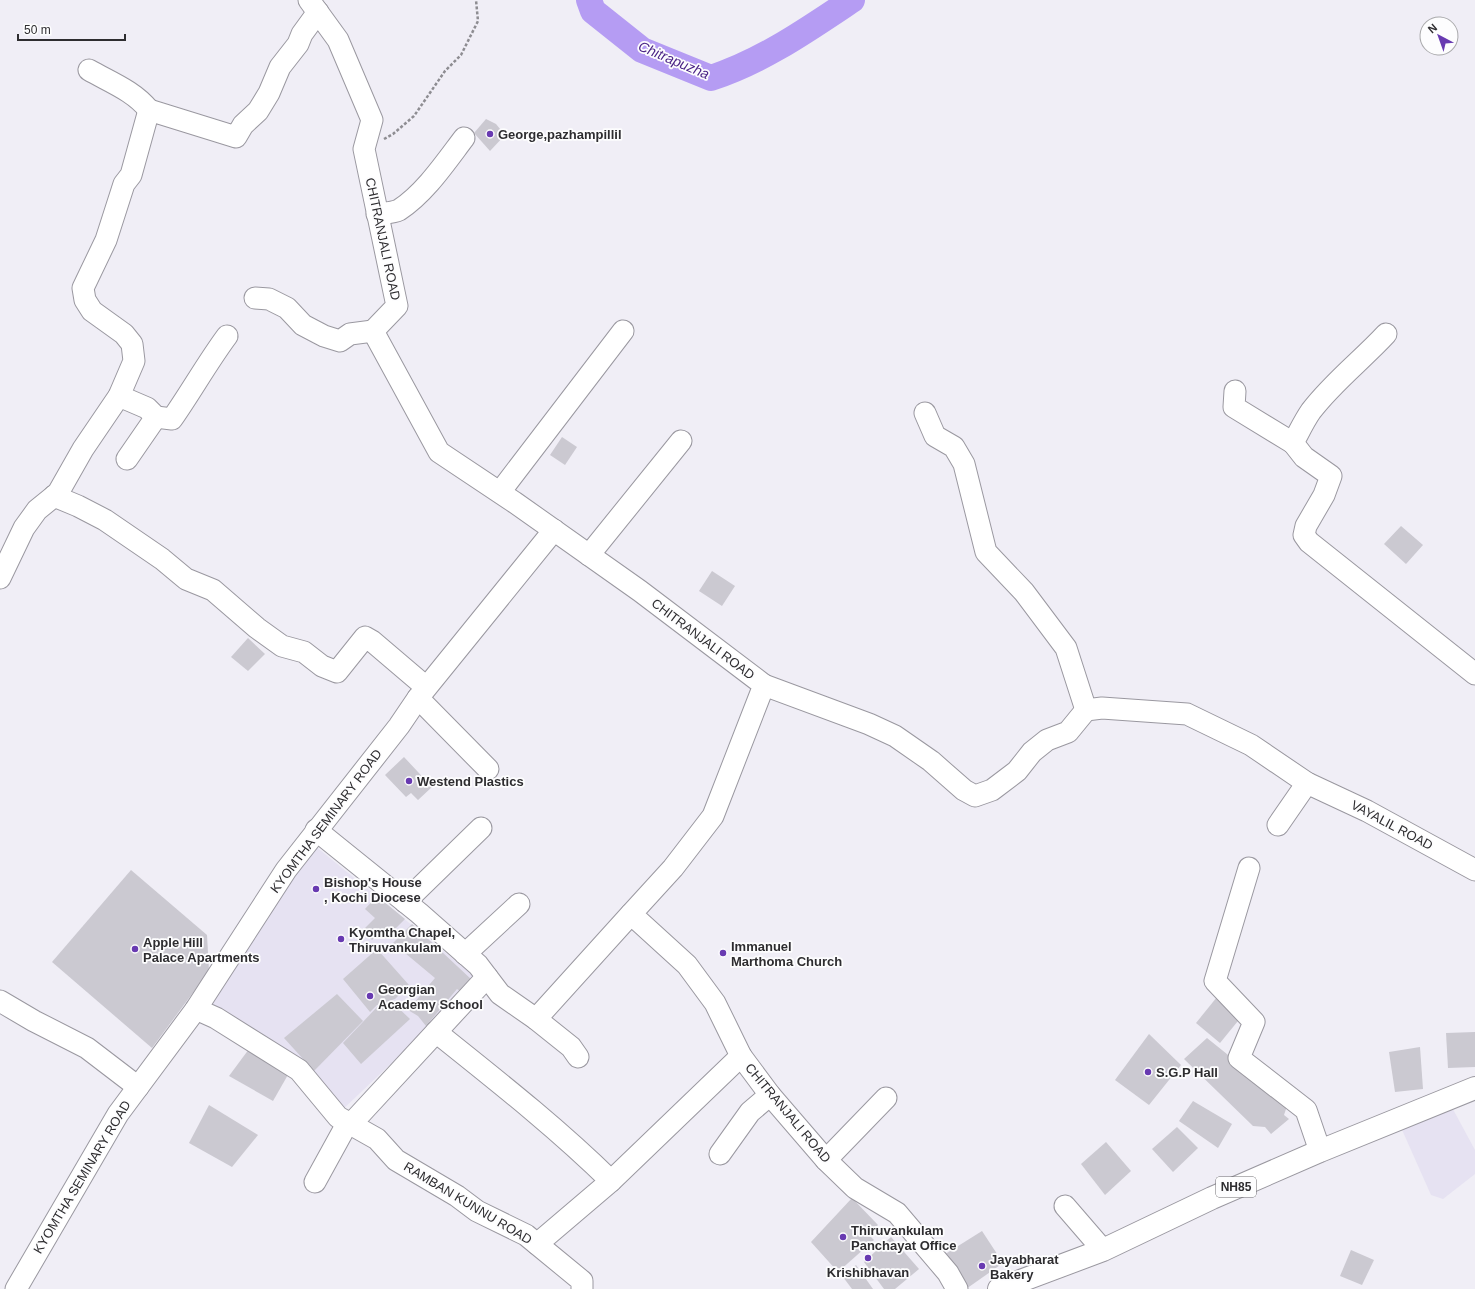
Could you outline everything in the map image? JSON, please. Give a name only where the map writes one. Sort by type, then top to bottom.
[{"type":"highway","name":"NH85","points":[[999,1289],[1104,1250],[1212,1198],[1320,1151],[1475,1088]]},
{"type":"street","name":"CHITRANJALI ROAD","points":[[314,6],[338,40],[372,120],[364,149],[397,306],[373,331],[439,452],[500,492],[640,591],[764,685],[713,816],[673,868],[631,914],[687,965],[715,1003],[741,1056],[770,1095],[826,1160],[856,1188],[897,1214],[948,1273],[957,1289]]},
{"type":"street","points":[[89,70],[128,91],[141,100],[149,110],[236,137],[243,125],[258,111],[269,93],[280,68],[298,44],[314,6]]},
{"type":"street","points":[[0,578],[24,528],[37,510],[58,493],[83,449],[119,396],[134,361],[132,344],[124,334],[92,311],[85,300],[83,288],[106,240],[124,184],[131,175],[149,110]]},
{"type":"street","points":[[377,214],[398,211],[440,170],[464,138]]},
{"type":"street","points":[[255,298],[269,299],[287,308],[303,325],[324,336],[340,341],[350,334],[373,331]]},
{"type":"street","points":[[500,492],[623,331]]},
{"type":"street","points":[[1293,443],[1311,412],[1338,381],[1386,334]]},
{"type":"street","points":[[119,396],[147,408],[156,418],[172,419],[198,381],[206,364],[228,336]]},
{"type":"street","points":[[1235,390],[1234,407],[1293,443],[1304,457],[1331,476],[1324,495],[1306,526],[1304,535],[1309,542],[1475,674]]},
{"type":"street","points":[[764,685],[869,724],[895,736],[932,761],[964,790],[975,796],[992,790],[1017,771],[1032,752],[1047,740],[1068,732],[1086,710],[1066,648],[1024,592],[986,552],[964,464],[954,447],[935,436],[925,413]]},
{"type":"street","points":[[127,459],[156,418]]},
{"type":"street","points":[[589,555],[681,441]]},
{"type":"street","points":[[54,496],[105,520],[162,559],[186,579],[213,590],[257,628],[282,646],[304,652],[322,666],[337,672],[365,637],[372,641],[422,692],[488,769]]},
{"type":"street","name":"KYOMTHA SEMINARY ROAD","points":[[16,1289],[118,1114],[196,1009],[286,870],[399,726],[422,692],[554,530]]},
{"type":"street","name":"VAYALIL ROAD","points":[[1086,710],[1102,708],[1187,714],[1251,745],[1307,783],[1367,811],[1475,870]]},
{"type":"street","points":[[1278,825],[1307,783]]},
{"type":"street","points":[[405,902],[480,828]]},
{"type":"street","points":[[316,830],[405,902],[478,965],[500,994],[536,1019],[571,1047],[578,1057]]},
{"type":"street","points":[[1249,868],[1215,982],[1254,1022],[1239,1058],[1306,1110],[1320,1151]]},
{"type":"street","points":[[465,954],[519,904]]},
{"type":"street","points":[[536,1019],[631,914]]},
{"type":"street","points":[[315,1182],[350,1123],[487,977]]},
{"type":"street","points":[[0,1001],[34,1021],[87,1048],[138,1086]]},
{"type":"street","name":"RAMBAN KUNNU ROAD","points":[[196,1009],[222,1022],[299,1070],[338,1117],[377,1138],[396,1160],[457,1196],[477,1211],[526,1234],[582,1281],[582,1289]]},
{"type":"street","points":[[436,1032],[578,1148],[611,1181]]},
{"type":"street","points":[[537,1244],[611,1181],[741,1056]]},
{"type":"street","points":[[720,1154],[750,1112],[770,1095]]},
{"type":"street","points":[[826,1160],[886,1098]]},
{"type":"street","points":[[1065,1206],[1104,1250]]},
{"type":"path","points":[[364,149],[393,134],[414,116],[445,71],[461,55],[478,21],[476,0]]},
{"type":"shaded area","points":[[314,845],[479,980],[339,1113],[202,1007]]},
{"type":"shaded area","points":[[1448,1100],[1475,1150],[1475,1174],[1443,1199],[1431,1195],[1399,1123]]},
{"type":"building","name":"George,pazhampillil","points":[[486,119],[496,124],[505,135],[490,151],[474,133]]},
{"type":"building","points":[[562,437],[577,447],[565,465],[550,455]]},
{"type":"building","points":[[1401,526],[1423,545],[1406,564],[1384,544]]},
{"type":"building","points":[[712,571],[735,586],[722,606],[699,591]]},
{"type":"building","points":[[248,638],[265,654],[248,671],[231,657]]},
{"type":"building","name":"Westend Plastics","points":[[404,757],[432,787],[418,800],[411,793],[406,797],[385,775]]},
{"type":"building","name":"Apple Hill Palace Apartments","points":[[131,870],[207,935],[209,971],[152,1048],[52,962]]},
{"type":"building","points":[[377,896],[405,919],[394,930],[388,926],[372,940],[362,931],[375,918],[365,909]]},
{"type":"building","points":[[412,924],[472,980],[460,991],[457,989],[426,1026],[418,1016],[408,1010],[435,978],[393,943]]},
{"type":"building","points":[[377,949],[409,985],[395,999],[377,1005],[370,1012],[343,979]]},
{"type":"building","points":[[337,994],[363,1021],[314,1071],[284,1038]]},
{"type":"building","points":[[1217,997],[1242,1016],[1220,1043],[1196,1023]]},
{"type":"building","points":[[391,1001],[410,1019],[361,1064],[343,1043],[378,1006]]},
{"type":"building","points":[[1475,1032],[1475,1067],[1448,1068],[1446,1033]]},
{"type":"building","name":"S.G.P Hall","points":[[1149,1034],[1181,1065],[1149,1105],[1115,1080]]},
{"type":"building","points":[[1207,1038],[1288,1103],[1284,1115],[1289,1119],[1271,1134],[1265,1127],[1253,1126],[1184,1059]]},
{"type":"building","points":[[1420,1047],[1423,1089],[1395,1092],[1389,1052]]},
{"type":"building","points":[[249,1049],[289,1073],[273,1101],[229,1076]]},
{"type":"building","points":[[1193,1101],[1232,1124],[1218,1148],[1179,1121]]},
{"type":"building","points":[[209,1105],[258,1135],[232,1167],[189,1143]]},
{"type":"building","points":[[1177,1127],[1198,1148],[1173,1172],[1152,1149]]},
{"type":"building","points":[[1106,1142],[1131,1171],[1105,1195],[1081,1164]]},
{"type":"building","name":"Thiruvankulam Panchayat Office","points":[[852,1198],[878,1225],[868,1234],[874,1240],[838,1272],[811,1242]]},
{"type":"building","points":[[982,1231],[1003,1263],[966,1289],[939,1258]]},
{"type":"building","name":"Thiruvankulam Panchayat Office","points":[[891,1237],[919,1269],[895,1289],[884,1289],[864,1262]]},
{"type":"building","points":[[1351,1250],[1374,1260],[1362,1285],[1340,1276]]},
{"type":"building","points":[[856,1265],[873,1289],[852,1289],[843,1277]]},
{"type":"waterway","name":"Chitrapuzha","points":[[589,0],[593,11],[642,50],[711,78],[767,54],[852,0]]},
{"type":"place","name":"George,pazhampillil","points":[[490,134]]},
{"type":"place","name":"Westend Plastics","points":[[409,781]]},
{"type":"place","name":"Bishop's House , Kochi Diocese","points":[[316,889]]},
{"type":"place","name":"Kyomtha Chapel, Thiruvankulam","points":[[341,939]]},
{"type":"place","name":"Apple Hill Palace Apartments","points":[[135,949]]},
{"type":"place","name":"Immanuel Marthoma Church","points":[[723,953]]},
{"type":"place","name":"Georgian Academy School","points":[[370,996]]},
{"type":"place","name":"S.G.P Hall","points":[[1148,1072]]},
{"type":"place","name":"Thiruvankulam Panchayat Office","points":[[843,1237]]},
{"type":"place","name":"Krishibhavan","points":[[868,1258]]},
{"type":"place","name":"Jayabharat Bakery","points":[[982,1266]]}]
